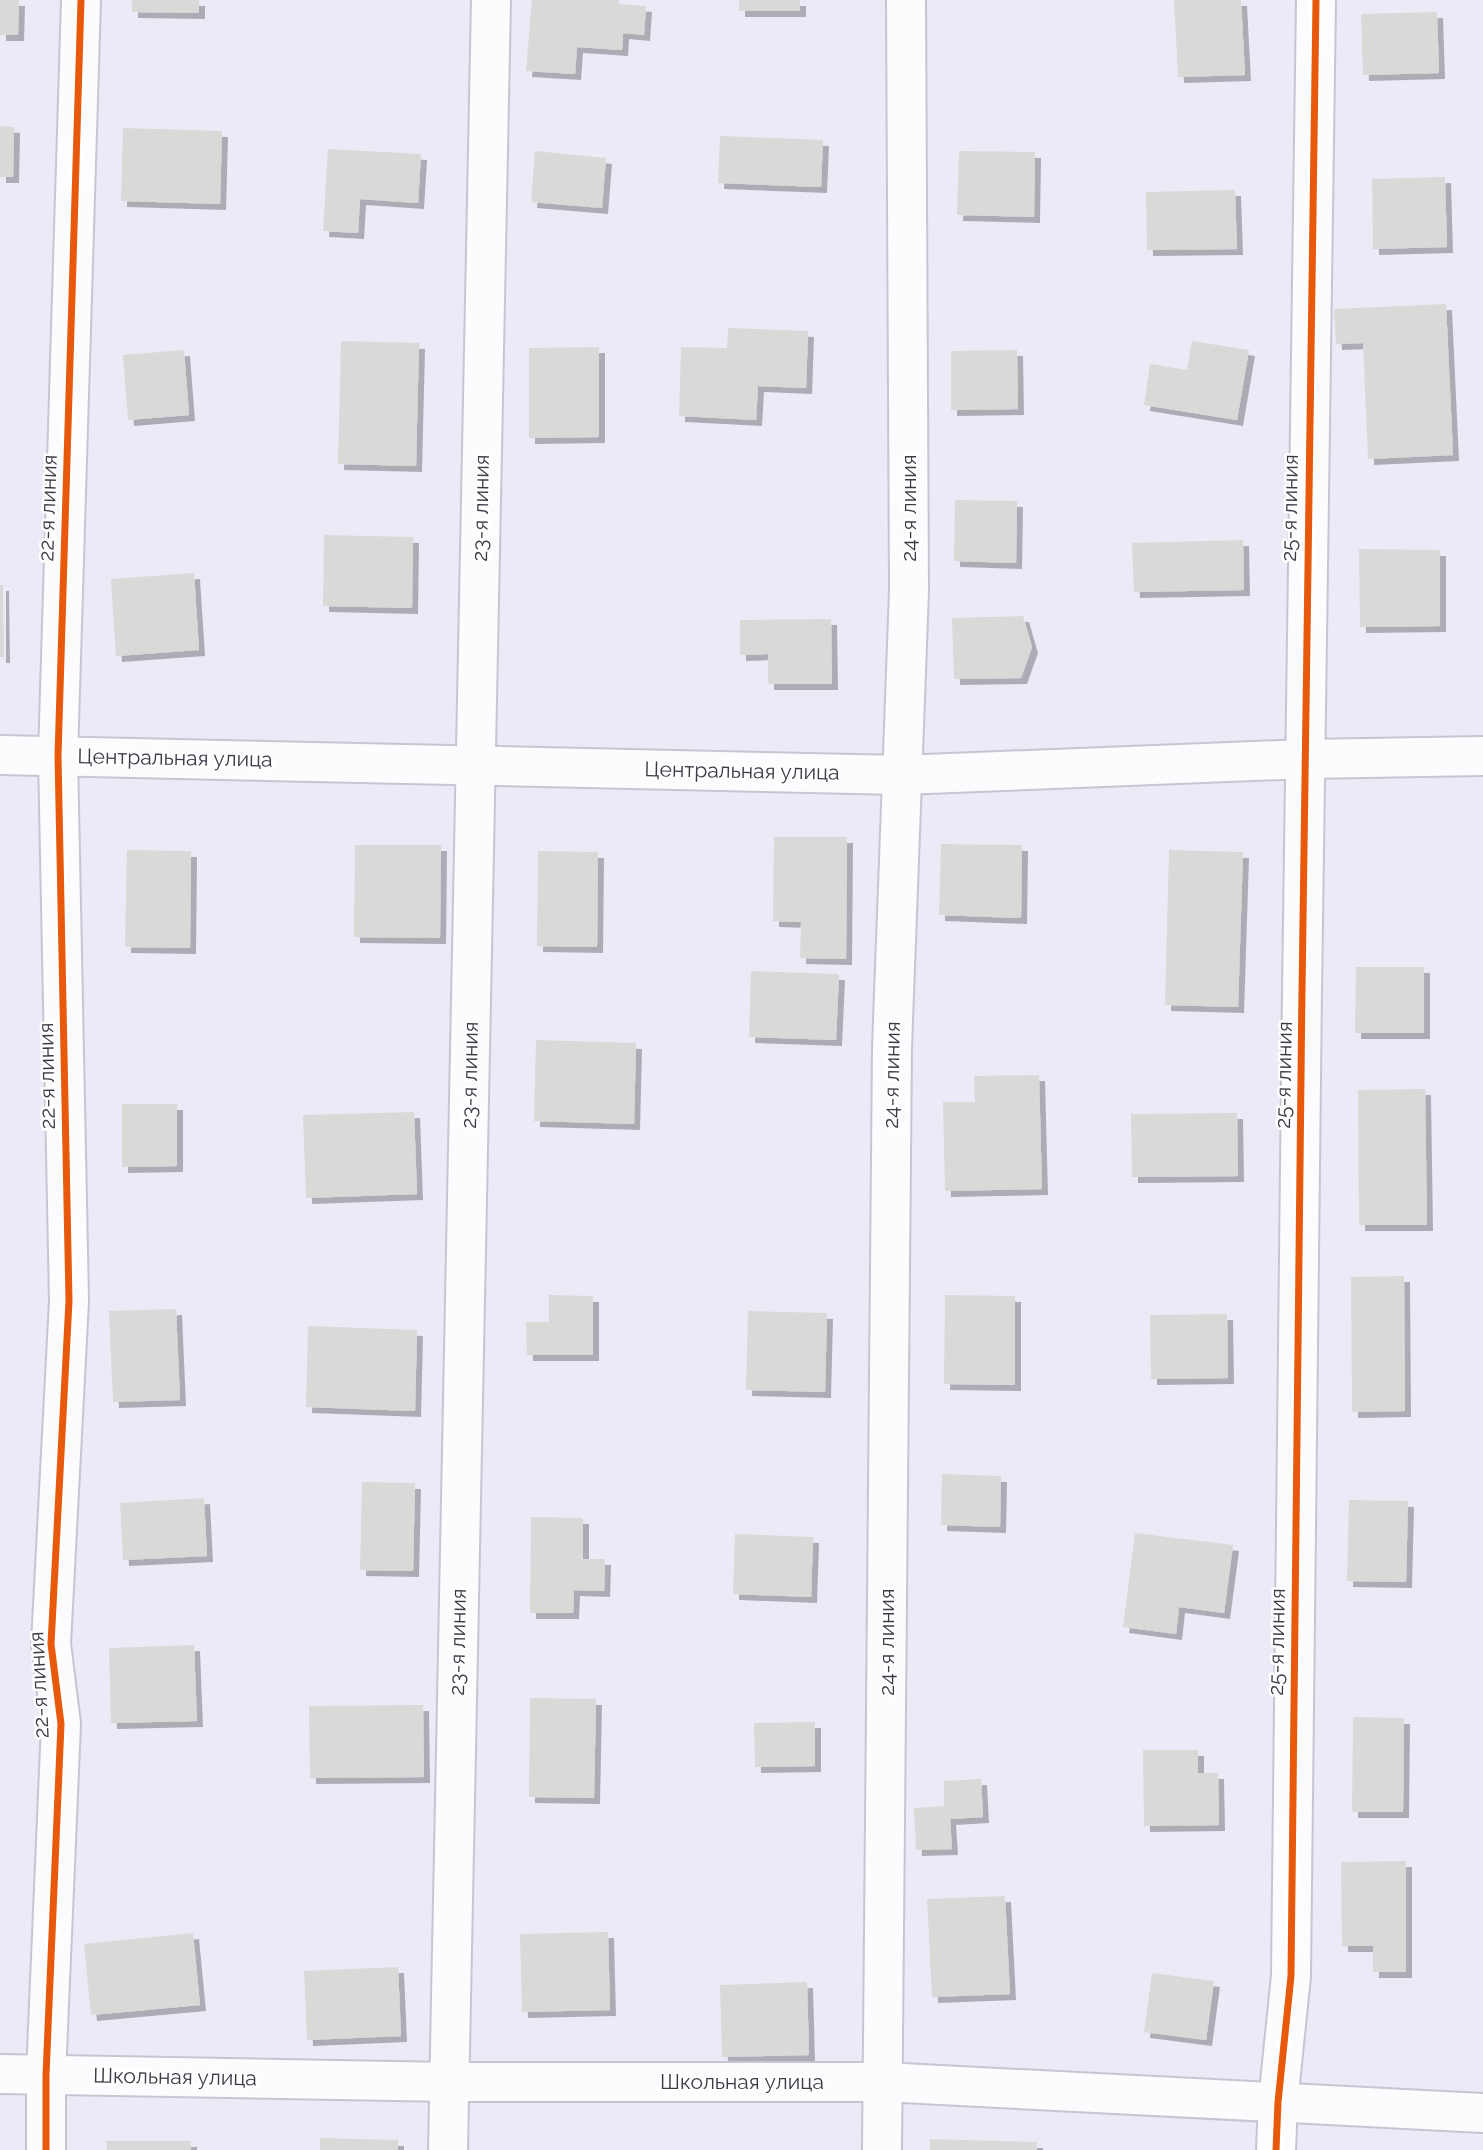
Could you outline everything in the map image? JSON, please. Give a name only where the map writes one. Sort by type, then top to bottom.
[{"type":"street","name":"22-я линия","points":[[46,2150],[46,2075],[61,1724],[51,1644],[69,1301],[58,756],[81,0]]},
{"type":"street","name":"23-я линия","points":[[448,2150],[491,0]]},
{"type":"street","name":"24-я линия","points":[[882,2150],[892,1048],[909,590],[906,0]]},
{"type":"street","name":"25-я линия","points":[[1276,2150],[1278,2102],[1291,1976],[1307,492],[1316,0]]},
{"type":"street","name":"Центральная улица","points":[[0,755],[901,775],[1483,755]]},
{"type":"street","name":"Школьная улица","points":[[0,2074],[450,2082],[883,2082],[1483,2113]]},
{"type":"building","points":[[0,0],[19,0],[18,35],[0,35]]},
{"type":"building","points":[[132,0],[199,0],[199,13],[132,12]]},
{"type":"building","points":[[532,0],[619,0],[618,4],[646,6],[644,35],[623,33],[622,50],[577,47],[575,74],[526,71]]},
{"type":"building","points":[[739,0],[800,0],[800,11],[739,11]]},
{"type":"building","points":[[1174,0],[1241,0],[1245,75],[1178,77]]},
{"type":"building","points":[[1437,12],[1439,73],[1363,75],[1361,14]]},
{"type":"building","points":[[0,126],[14,127],[13,177],[0,177]]},
{"type":"building","points":[[123,128],[222,131],[220,204],[121,201]]},
{"type":"building","points":[[720,136],[823,140],[821,187],[718,183]]},
{"type":"building","points":[[328,149],[421,154],[418,203],[360,199],[358,233],[323,231]]},
{"type":"building","points":[[535,151],[606,158],[602,208],[531,202]]},
{"type":"building","points":[[959,151],[1035,152],[1034,217],[957,215]]},
{"type":"building","points":[[1445,177],[1447,247],[1373,249],[1372,179]]},
{"type":"building","points":[[1235,190],[1237,249],[1147,250],[1146,192]]},
{"type":"building","points":[[1446,304],[1453,455],[1368,459],[1363,343],[1336,344],[1334,309]]},
{"type":"building","points":[[728,328],[808,331],[806,388],[758,386],[756,420],[679,416],[681,347],[727,348]]},
{"type":"building","points":[[341,341],[419,343],[416,466],[338,464]]},
{"type":"building","points":[[1192,341],[1249,350],[1237,420],[1144,405],[1150,364],[1187,370]]},
{"type":"building","points":[[599,347],[599,437],[529,438],[529,348]]},
{"type":"building","points":[[184,350],[189,415],[128,420],[123,355]]},
{"type":"building","points":[[1017,350],[1018,409],[951,410],[951,351]]},
{"type":"building","points":[[955,500],[1017,501],[1016,563],[954,561]]},
{"type":"building","points":[[324,535],[413,537],[412,608],[323,606]]},
{"type":"building","points":[[1243,540],[1244,590],[1134,592],[1132,543]]},
{"type":"building","points":[[1359,549],[1440,550],[1440,626],[1360,627]]},
{"type":"building","points":[[194,573],[199,650],[116,656],[111,579]]},
{"type":"building","points":[[0,585],[3,585],[4,657],[0,657]]},
{"type":"building","points":[[1023,616],[1032,647],[1021,678],[954,679],[952,618]]},
{"type":"building","points":[[831,619],[832,684],[768,684],[768,654],[740,655],[740,620]]},
{"type":"building","points":[[774,837],[847,837],[846,959],[800,958],[801,922],[773,921]]},
{"type":"building","points":[[941,844],[1022,845],[1021,918],[939,915]]},
{"type":"building","points":[[355,845],[441,845],[440,938],[354,937]]},
{"type":"building","points":[[127,850],[191,851],[190,948],[125,947]]},
{"type":"building","points":[[1169,850],[1243,852],[1238,1007],[1165,1005]]},
{"type":"building","points":[[538,851],[598,852],[597,947],[537,946]]},
{"type":"building","points":[[1356,967],[1424,967],[1424,1033],[1355,1033]]},
{"type":"building","points":[[751,971],[839,974],[836,1040],[749,1037]]},
{"type":"building","points":[[536,1040],[636,1043],[634,1124],[534,1121]]},
{"type":"building","points":[[1039,1075],[1042,1189],[945,1191],[943,1102],[975,1102],[974,1076]]},
{"type":"building","points":[[1425,1089],[1427,1225],[1359,1225],[1358,1090]]},
{"type":"building","points":[[122,1104],[177,1104],[177,1166],[122,1167]]},
{"type":"building","points":[[414,1112],[417,1194],[306,1198],[303,1115]]},
{"type":"building","points":[[1237,1113],[1238,1176],[1132,1177],[1131,1114]]},
{"type":"building","points":[[1404,1276],[1405,1411],[1352,1412],[1351,1277]]},
{"type":"building","points":[[549,1295],[593,1296],[593,1355],[527,1355],[526,1322],[549,1322]]},
{"type":"building","points":[[945,1295],[1015,1296],[1015,1385],[944,1384]]},
{"type":"building","points":[[176,1309],[180,1400],[113,1402],[109,1311]]},
{"type":"building","points":[[748,1311],[827,1313],[825,1392],[746,1390]]},
{"type":"building","points":[[1227,1314],[1228,1378],[1151,1379],[1150,1315]]},
{"type":"building","points":[[308,1326],[417,1330],[415,1411],[306,1407]]},
{"type":"building","points":[[942,1474],[1001,1476],[1000,1527],[941,1525]]},
{"type":"building","points":[[362,1482],[415,1483],[413,1571],[360,1570]]},
{"type":"building","points":[[204,1498],[207,1556],[123,1560],[120,1503]]},
{"type":"building","points":[[1349,1500],[1408,1501],[1406,1582],[1347,1581]]},
{"type":"building","points":[[531,1517],[583,1518],[583,1559],[605,1559],[604,1591],[574,1590],[573,1613],[530,1613]]},
{"type":"building","points":[[1135,1533],[1233,1545],[1224,1613],[1179,1607],[1176,1634],[1123,1627]]},
{"type":"building","points":[[735,1534],[813,1537],[811,1597],[733,1594]]},
{"type":"building","points":[[194,1645],[197,1721],[111,1723],[109,1648]]},
{"type":"building","points":[[530,1698],[596,1699],[594,1798],[529,1797]]},
{"type":"building","points":[[423,1705],[424,1777],[310,1778],[309,1706]]},
{"type":"building","points":[[1353,1717],[1404,1718],[1403,1812],[1352,1812]]},
{"type":"building","points":[[815,1722],[815,1766],[755,1767],[754,1723]]},
{"type":"building","points":[[1143,1750],[1198,1750],[1198,1773],[1218,1773],[1219,1825],[1144,1826]]},
{"type":"building","points":[[981,1779],[983,1817],[950,1819],[952,1849],[916,1850],[914,1808],[944,1806],[944,1781]]},
{"type":"building","points":[[1406,1861],[1406,1972],[1373,1972],[1373,1946],[1342,1946],[1341,1862]]},
{"type":"building","points":[[1005,1896],[1010,1994],[932,1997],[927,1899]]},
{"type":"building","points":[[608,1932],[610,2010],[522,2012],[520,1934]]},
{"type":"building","points":[[193,1933],[200,2005],[91,2015],[84,1944]]},
{"type":"building","points":[[398,1967],[401,2036],[307,2040],[304,1971]]},
{"type":"building","points":[[1152,1973],[1214,1981],[1206,2040],[1144,2032]]},
{"type":"building","points":[[807,1982],[809,2055],[722,2057],[720,1985]]},
{"type":"building","points":[[320,2138],[398,2140],[398,2150],[320,2150]]},
{"type":"building","points":[[930,2139],[1037,2142],[1037,2150],[930,2150]]},
{"type":"building","points":[[106,2141],[191,2141],[191,2150],[107,2150]]},
{"type":"cycle path","points":[[46,2150],[46,2075],[61,1724],[51,1644],[69,1301],[58,756],[81,0]]},
{"type":"cycle path","points":[[1276,2150],[1278,2102],[1291,1976],[1316,0]]}]
